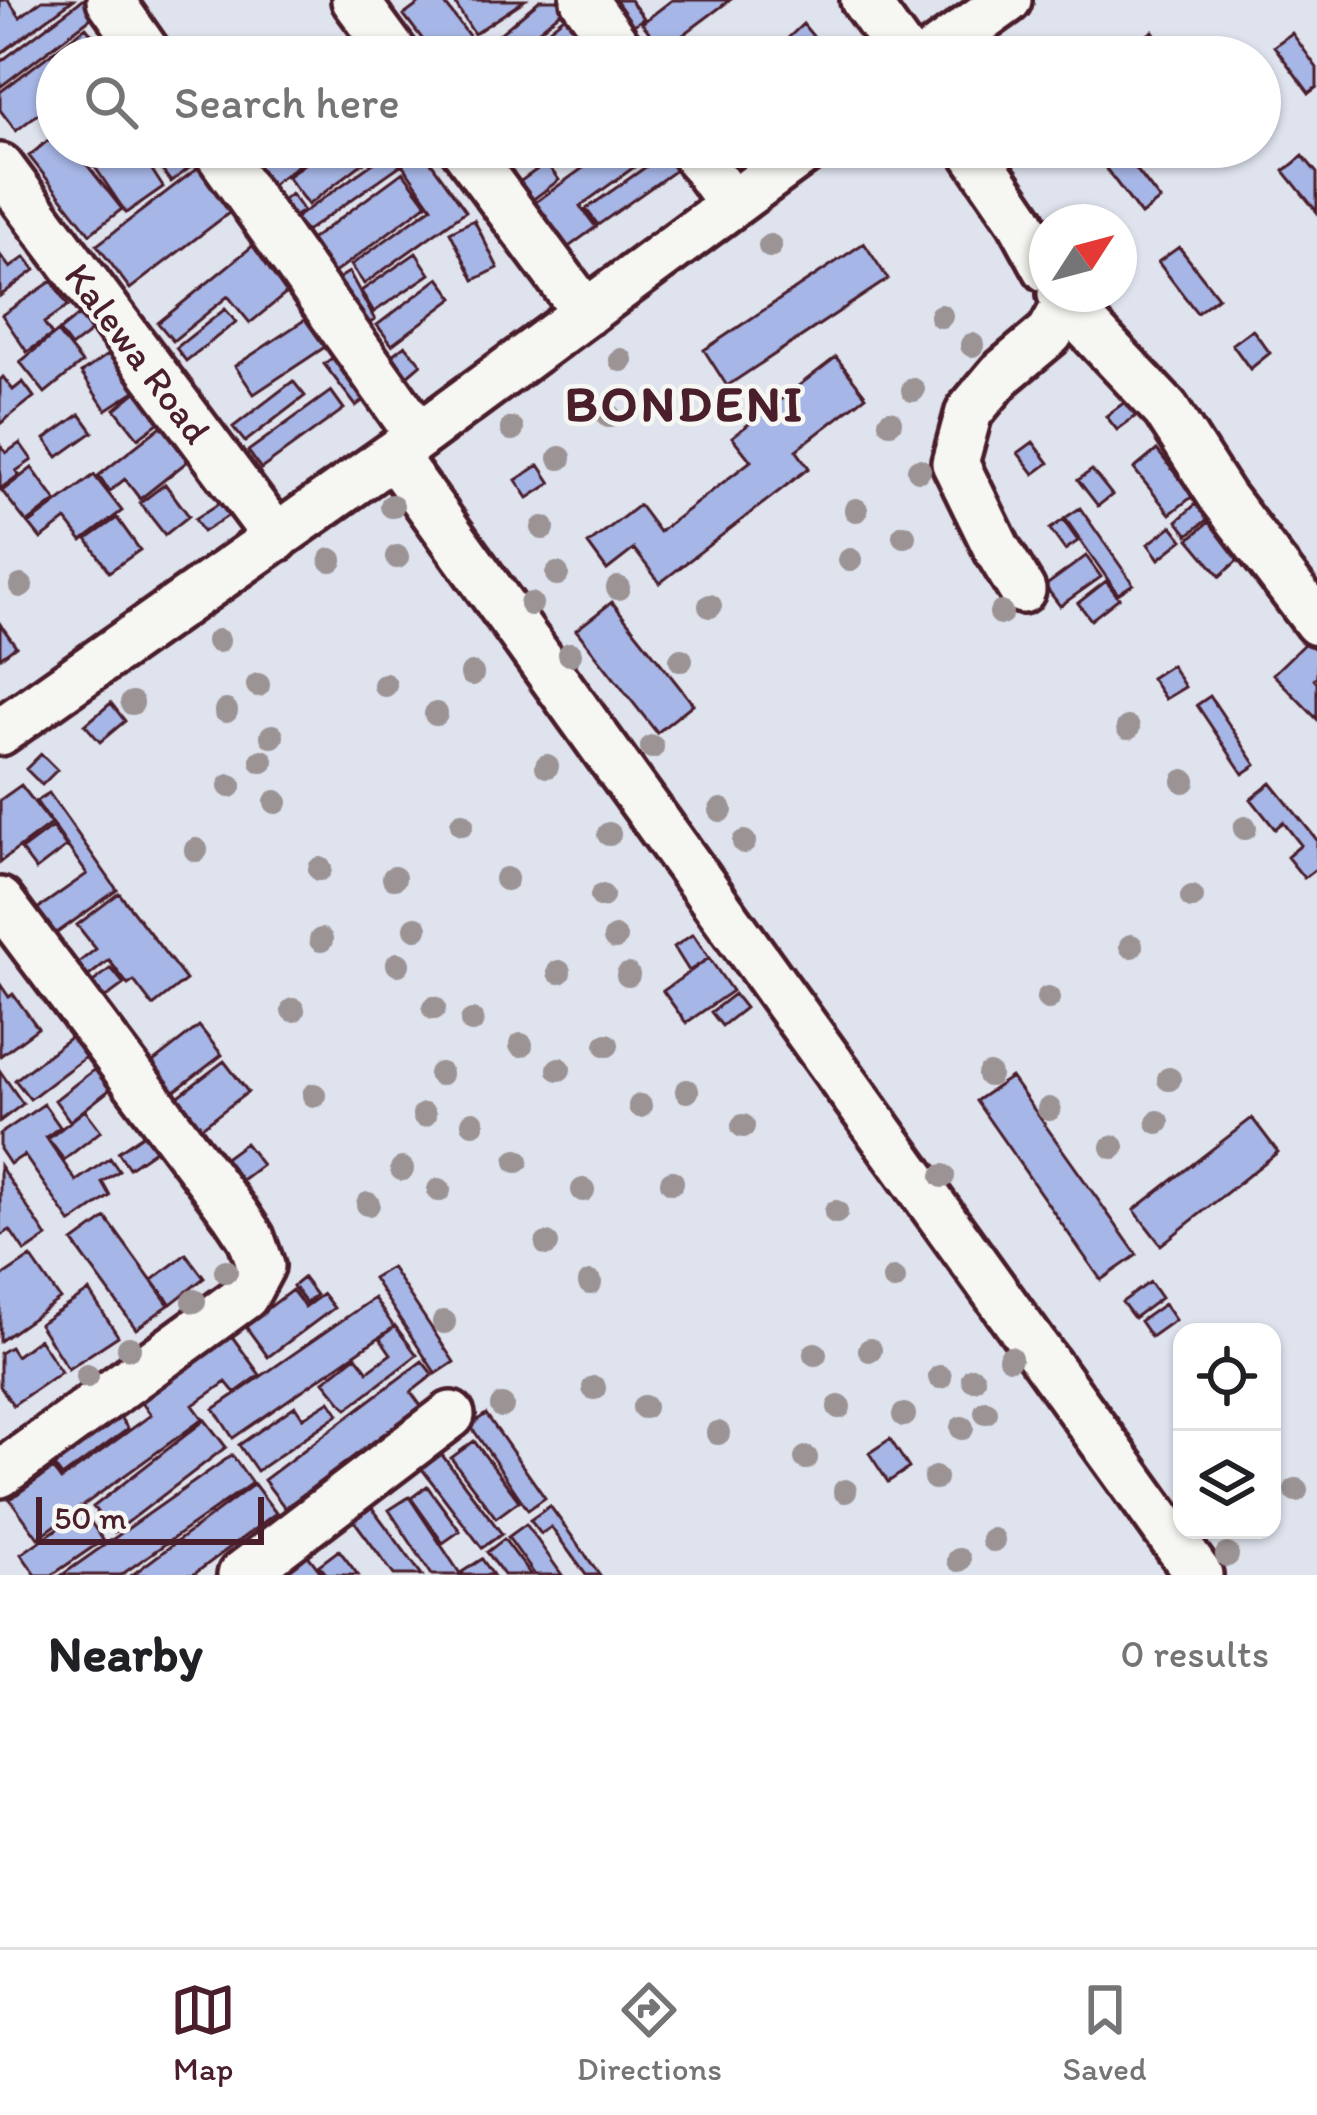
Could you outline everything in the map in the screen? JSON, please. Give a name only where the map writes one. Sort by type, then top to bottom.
[{"type":"street","points":[[110,0],[135,36]]},
{"type":"street","points":[[355,0],[382,36]]},
{"type":"street","points":[[584,0],[611,36]]},
{"type":"street","points":[[864,0],[890,36]]},
{"type":"street","points":[[958,36],[1008,0]]},
{"type":"street","name":"Kalewa Road","points":[[0,167],[277,538]]},
{"type":"street","points":[[227,168],[406,446],[1198,1575]]},
{"type":"street","points":[[479,168],[586,313]]},
{"type":"street","points":[[705,168],[732,206]]},
{"type":"street","points":[[0,732],[406,446],[782,168]]},
{"type":"street","points":[[984,168],[1029,236]]},
{"type":"street","points":[[1022,590],[955,463],[969,412],[1001,374],[1050,333],[1054,312]]},
{"type":"street","points":[[1079,312],[1166,410],[1222,497],[1317,622]]},
{"type":"street","points":[[0,901],[235,1214],[251,1238],[261,1267],[244,1296],[0,1474]]},
{"type":"street","points":[[241,1575],[451,1415]]},
{"type":"building","points":[[0,0],[8,0],[20,17],[42,0],[73,0],[0,54]]},
{"type":"building","points":[[82,0],[105,0],[108,5],[67,36],[36,36],[36,60],[0,87],[0,62]]},
{"type":"building","points":[[424,0],[442,0],[469,36],[420,36],[404,15]]},
{"type":"building","points":[[453,0],[525,0],[474,34]]},
{"type":"building","points":[[540,0],[559,0],[566,8],[532,36],[497,36]]},
{"type":"building","points":[[602,0],[630,0],[644,18],[624,32]]},
{"type":"building","points":[[672,0],[730,0],[682,36],[652,36],[642,23]]},
{"type":"building","points":[[574,9],[587,36],[540,36]]},
{"type":"building","points":[[803,24],[813,36],[790,36]]},
{"type":"building","points":[[1292,33],[1317,68],[1317,87],[1309,93],[1281,55],[1281,41]]},
{"type":"building","points":[[36,65],[36,115],[16,131],[0,110],[0,92]]},
{"type":"building","points":[[1303,156],[1317,173],[1317,212],[1284,171]]},
{"type":"building","points":[[38,168],[90,168],[122,209],[90,234]]},
{"type":"building","points":[[96,168],[151,168],[163,187],[126,213]]},
{"type":"building","points":[[160,168],[189,168],[171,182]]},
{"type":"building","points":[[198,168],[221,168],[246,200],[130,289],[97,245]]},
{"type":"building","points":[[248,168],[294,168],[265,190]]},
{"type":"building","points":[[299,168],[356,168],[308,205],[287,177]]},
{"type":"building","points":[[366,168],[396,168],[294,240],[284,226]]},
{"type":"building","points":[[405,168],[435,168],[466,211],[364,284],[351,265],[432,207]]},
{"type":"building","points":[[539,168],[550,168],[559,180],[531,201],[518,183]]},
{"type":"building","points":[[583,168],[633,168],[580,206],[596,227],[566,249],[533,204]]},
{"type":"building","points":[[644,168],[679,168],[598,225],[586,209]]},
{"type":"building","points":[[1106,168],[1135,168],[1160,200],[1141,215]]},
{"type":"building","points":[[403,172],[427,204],[329,277],[305,244]]},
{"type":"building","points":[[291,194],[303,211],[287,221],[275,205]]},
{"type":"building","points":[[474,220],[498,268],[474,280],[450,232]]},
{"type":"building","points":[[266,235],[303,280],[250,323],[228,296],[173,341],[158,323]]},
{"type":"building","points":[[864,243],[888,279],[727,386],[704,350]]},
{"type":"building","points":[[1179,247],[1218,297],[1197,313],[1158,262]]},
{"type":"building","points":[[416,253],[430,274],[374,312],[361,291]]},
{"type":"building","points":[[0,255],[10,268],[25,257],[35,270],[0,296]]},
{"type":"building","points":[[349,272],[375,320],[357,330],[331,283]]},
{"type":"building","points":[[439,278],[454,298],[392,345],[377,325]]},
{"type":"building","points":[[52,281],[68,306],[44,323],[52,335],[27,352],[2,315]]},
{"type":"building","points":[[225,309],[236,322],[186,361],[176,348]]},
{"type":"building","points":[[321,309],[340,337],[254,394],[235,366]]},
{"type":"building","points":[[79,315],[92,331],[71,347],[59,331]]},
{"type":"building","points":[[1252,329],[1270,353],[1250,369],[1232,344]]},
{"type":"building","points":[[57,332],[82,363],[45,393],[20,362]]},
{"type":"building","points":[[405,345],[421,364],[400,382],[384,361]]},
{"type":"building","points":[[116,349],[141,387],[106,410],[81,373]]},
{"type":"building","points":[[343,350],[374,392],[356,406],[324,364]]},
{"type":"building","points":[[836,357],[866,396],[796,450],[809,468],[660,583],[634,549],[607,570],[588,544],[639,505],[659,532],[751,461],[732,437]]},
{"type":"building","points":[[3,377],[13,390],[23,382],[34,397],[0,424],[0,380]]},
{"type":"building","points":[[293,381],[305,396],[245,442],[233,427]]},
{"type":"building","points":[[142,387],[166,417],[138,438],[115,409]]},
{"type":"building","points":[[331,391],[344,409],[261,469],[248,451]]},
{"type":"building","points":[[1129,399],[1140,413],[1117,430],[1106,416]]},
{"type":"building","points":[[80,414],[93,432],[58,457],[45,439]]},
{"type":"building","points":[[169,420],[181,435],[173,442],[188,461],[140,499],[125,479],[110,491],[98,476]]},
{"type":"building","points":[[1033,442],[1049,463],[1034,474],[1018,453]]},
{"type":"building","points":[[20,443],[32,460],[0,489],[0,445],[6,453]]},
{"type":"building","points":[[1157,450],[1193,496],[1170,514],[1134,469]]},
{"type":"building","points":[[539,465],[551,483],[528,498],[516,480]]},
{"type":"building","points":[[32,468],[56,501],[27,523],[2,491]]},
{"type":"building","points":[[1092,470],[1112,495],[1098,506],[1078,480]]},
{"type":"building","points":[[94,475],[122,511],[82,541],[66,520],[41,539],[29,524]]},
{"type":"building","points":[[165,484],[189,516],[165,535],[140,503]]},
{"type":"building","points":[[223,501],[231,514],[203,532],[195,519]]},
{"type":"building","points":[[1196,504],[1208,519],[1188,535],[1177,521]]},
{"type":"building","points":[[1080,508],[1133,584],[1118,594],[1065,518]]},
{"type":"building","points":[[117,518],[140,550],[109,572],[87,539]]},
{"type":"building","points":[[1063,520],[1078,541],[1065,550],[1050,529]]},
{"type":"building","points":[[1209,522],[1240,558],[1220,576],[1189,539]]},
{"type":"building","points":[[1172,526],[1183,540],[1159,559],[1148,544]]},
{"type":"building","points":[[1086,556],[1101,577],[1060,606],[1045,586]]},
{"type":"building","points":[[1106,581],[1119,598],[1091,620],[1078,603]]},
{"type":"building","points":[[612,602],[693,704],[657,733],[576,630]]},
{"type":"building","points":[[0,624],[16,646],[0,658]]},
{"type":"building","points":[[1307,641],[1317,651],[1317,719],[1273,674]]},
{"type":"building","points":[[1171,665],[1185,687],[1165,699],[1151,678]]},
{"type":"building","points":[[1210,696],[1256,765],[1243,774],[1197,705]]},
{"type":"building","points":[[111,703],[125,721],[100,742],[85,725]]},
{"type":"building","points":[[41,754],[57,770],[42,785],[26,769]]},
{"type":"building","points":[[1271,783],[1317,840],[1317,868],[1304,878],[1287,857],[1301,845],[1283,822],[1275,829],[1251,799]]},
{"type":"building","points":[[21,785],[51,824],[0,862],[0,800]]},
{"type":"building","points":[[49,793],[117,890],[47,940],[30,914],[87,874],[36,801]]},
{"type":"building","points":[[52,827],[66,847],[36,870],[21,850]]},
{"type":"building","points":[[119,893],[186,980],[153,1006],[109,960],[85,979],[74,966],[96,949],[77,925]]},
{"type":"building","points":[[693,934],[709,958],[689,971],[674,947]]},
{"type":"building","points":[[709,958],[732,991],[686,1023],[663,991]]},
{"type":"building","points":[[111,968],[124,984],[101,1001],[89,985]]},
{"type":"building","points":[[0,984],[38,1028],[0,1056]]},
{"type":"building","points":[[734,994],[745,1008],[722,1026],[711,1012]]},
{"type":"building","points":[[199,1026],[222,1055],[167,1097],[144,1069]]},
{"type":"building","points":[[72,1036],[87,1056],[30,1099],[15,1080]]},
{"type":"building","points":[[224,1061],[248,1092],[194,1133],[171,1102]]},
{"type":"building","points":[[96,1068],[112,1088],[70,1121],[55,1100]]},
{"type":"building","points":[[0,1071],[23,1104],[0,1121]]},
{"type":"building","points":[[1011,1077],[1137,1255],[1101,1280],[976,1101]]},
{"type":"building","points":[[44,1104],[60,1127],[46,1137],[76,1181],[110,1158],[119,1171],[102,1182],[110,1196],[71,1223],[24,1155],[10,1164],[0,1149],[0,1134]]},
{"type":"building","points":[[85,1110],[101,1131],[64,1160],[48,1139]]},
{"type":"building","points":[[1252,1118],[1278,1152],[1161,1245],[1134,1210]]},
{"type":"building","points":[[144,1134],[155,1150],[129,1168],[118,1152]]},
{"type":"building","points":[[245,1143],[262,1165],[231,1188],[215,1165]]},
{"type":"building","points":[[0,1166],[47,1237],[25,1252],[10,1230],[0,1236]]},
{"type":"building","points":[[106,1218],[169,1305],[136,1329],[73,1242]]},
{"type":"building","points":[[186,1254],[204,1278],[171,1304],[152,1280]]},
{"type":"building","points":[[31,1257],[60,1299],[0,1341],[0,1278]]},
{"type":"building","points":[[391,1267],[454,1362],[436,1374],[373,1278]]},
{"type":"building","points":[[303,1278],[316,1295],[306,1303],[293,1286]]},
{"type":"building","points":[[1150,1282],[1161,1298],[1134,1318],[1122,1302]]},
{"type":"building","points":[[292,1290],[305,1307],[323,1294],[334,1308],[268,1357],[241,1320]]},
{"type":"building","points":[[89,1291],[118,1336],[68,1369],[39,1324]]},
{"type":"building","points":[[374,1298],[394,1327],[233,1438],[214,1409]]},
{"type":"building","points":[[1164,1304],[1175,1320],[1151,1337],[1140,1321]]},
{"type":"building","points":[[395,1326],[417,1355],[347,1409],[324,1381],[356,1356],[368,1371],[391,1354],[380,1338]]},
{"type":"building","points":[[231,1335],[260,1375],[235,1393],[226,1382],[193,1405],[203,1419],[38,1538],[10,1499],[53,1469],[61,1480],[151,1415],[140,1400]]},
{"type":"building","points":[[39,1339],[61,1372],[13,1405],[0,1386],[0,1353],[10,1347],[16,1356]]},
{"type":"building","points":[[422,1361],[433,1375],[411,1392],[421,1406],[285,1508],[264,1480]]},
{"type":"building","points":[[330,1401],[339,1414],[257,1471],[239,1445],[295,1406],[303,1418]]},
{"type":"building","points":[[117,1413],[128,1429],[62,1477],[51,1462]]},
{"type":"building","points":[[486,1414],[545,1498],[528,1510],[470,1425]]},
{"type":"building","points":[[205,1420],[226,1447],[114,1533],[93,1507]]},
{"type":"building","points":[[890,1439],[909,1468],[888,1482],[869,1453]]},
{"type":"building","points":[[474,1441],[519,1501],[496,1518],[451,1458]]},
{"type":"building","points":[[439,1451],[502,1534],[482,1548],[419,1465]]},
{"type":"building","points":[[232,1455],[252,1483],[121,1575],[62,1575]]},
{"type":"building","points":[[254,1484],[276,1513],[193,1575],[132,1575]]},
{"type":"building","points":[[427,1486],[460,1531],[443,1543],[411,1498]]},
{"type":"building","points":[[409,1497],[461,1575],[432,1575],[389,1510]]},
{"type":"building","points":[[370,1505],[422,1575],[394,1575],[352,1518]]},
{"type":"building","points":[[550,1506],[600,1575],[586,1575],[551,1527],[541,1534],[530,1520]]},
{"type":"building","points":[[83,1511],[103,1540],[52,1575],[36,1575],[21,1554]]},
{"type":"building","points":[[526,1524],[562,1575],[535,1575],[508,1537]]},
{"type":"building","points":[[504,1539],[531,1575],[504,1575],[487,1552]]},
{"type":"building","points":[[339,1550],[358,1575],[327,1575],[319,1565]]},
{"type":"building","points":[[306,1553],[323,1575],[287,1575],[284,1571]]},
{"type":"building","points":[[482,1559],[493,1575],[464,1575],[462,1572]]},
{"type":"district","name":"BONDENI","points":[[685,403]]}]
